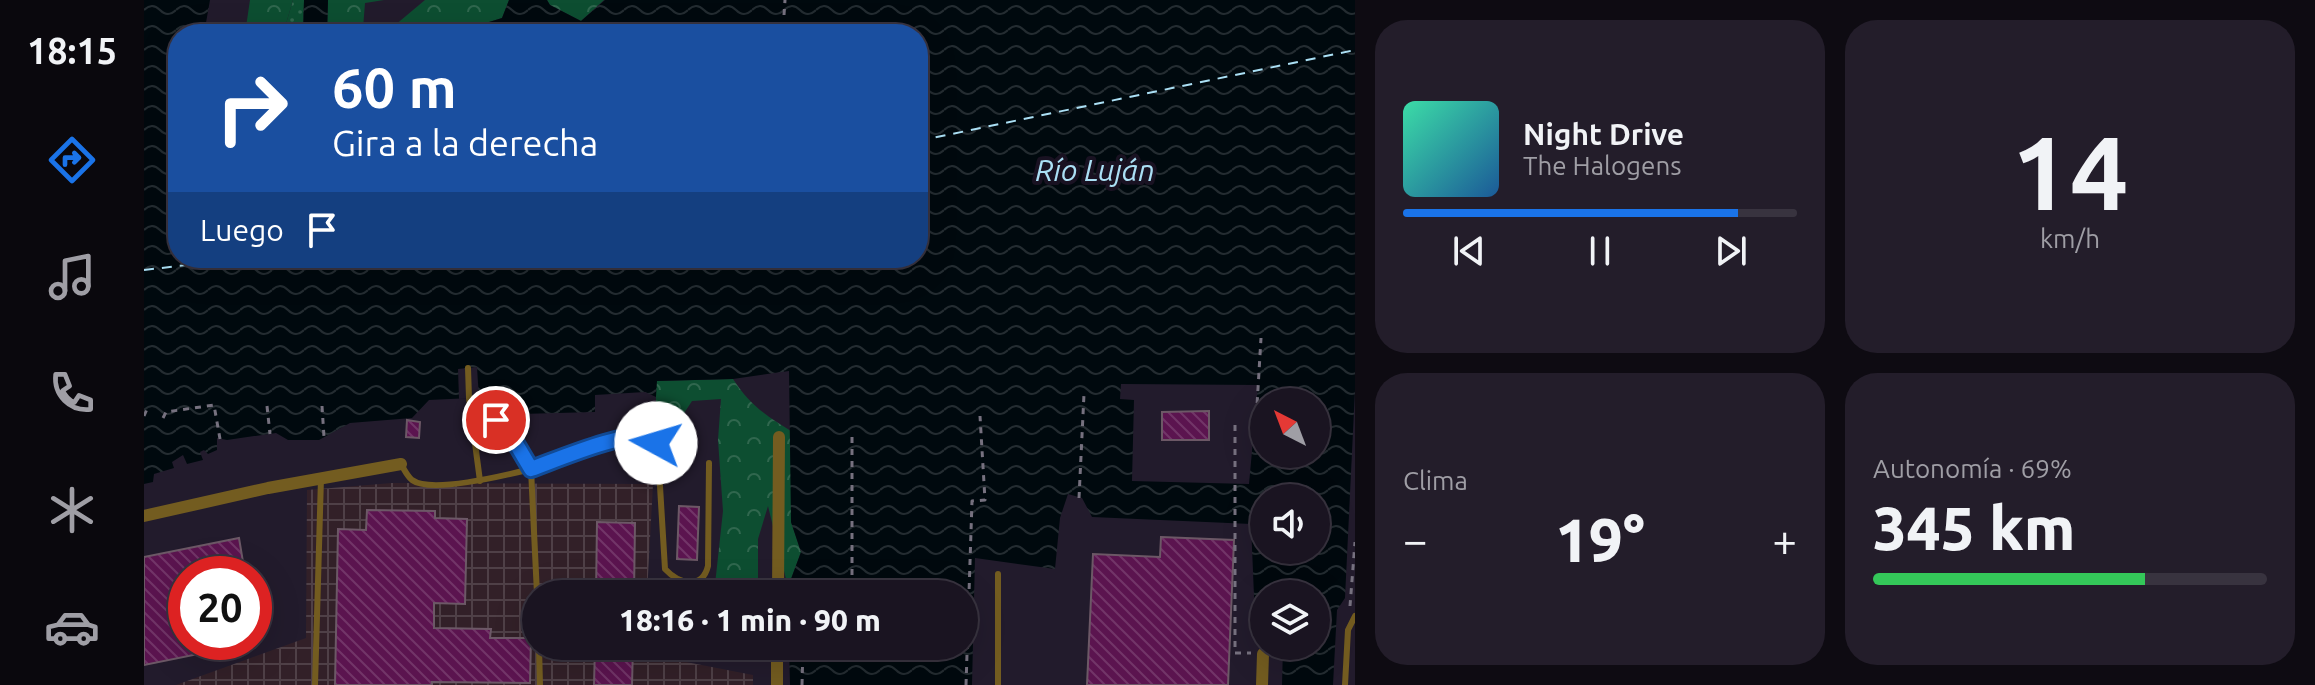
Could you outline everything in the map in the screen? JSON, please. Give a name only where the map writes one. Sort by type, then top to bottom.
[{"type":"street","points":[[778,580],[779,437]]},
{"type":"street","points":[[144,516],[401,464]]},
{"type":"street","points":[[777,660],[777,685]]},
{"type":"street","points":[[1262,685],[1263,660]]},
{"type":"lane","points":[[468,368],[480,481]]},
{"type":"lane","points":[[472,419],[496,420],[505,425],[531,469],[536,580]]},
{"type":"lane","points":[[401,464],[412,479],[425,485],[480,481],[531,469],[617,440],[644,435],[652,437],[658,453],[665,569],[673,578],[686,583],[700,581],[705,577],[708,566],[709,463]]},
{"type":"lane","points":[[315,685],[321,478]]},
{"type":"lane","points":[[998,574],[998,685]]},
{"type":"lane","points":[[1345,685],[1348,630],[1355,616]]},
{"type":"lane","points":[[539,660],[540,685]]},
{"type":"path","points":[[784,15],[785,0]]},
{"type":"path","points":[[1258,388],[1261,338]]},
{"type":"path","points":[[1079,498],[1084,394]]},
{"type":"path","points":[[163,418],[166,412],[214,405],[220,439]]},
{"type":"path","points":[[267,406],[270,434]]},
{"type":"path","points":[[322,406],[324,437]]},
{"type":"path","points":[[144,416],[147,409]]},
{"type":"path","points":[[966,685],[972,501],[985,500],[980,416]]},
{"type":"path","points":[[1235,425],[1235,653],[1250,654]]},
{"type":"path","points":[[852,437],[852,580]]},
{"type":"path","points":[[802,685],[803,660]]},
{"type":"shaded area","points":[[392,483],[653,484],[648,580],[522,580],[522,660],[676,660],[753,675],[753,685],[176,685],[245,660],[272,660],[272,650],[306,638],[307,490]]},
{"type":"green space","points":[[250,0],[293,0],[286,24],[246,24]]},
{"type":"green space","points":[[293,0],[304,0],[303,24],[286,24]]},
{"type":"green space","points":[[328,0],[384,0],[365,3],[363,24],[327,24]]},
{"type":"green space","points":[[425,0],[509,0],[502,18],[482,24],[396,24]]},
{"type":"green space","points":[[547,0],[604,0],[581,21],[550,5]]},
{"type":"green space","points":[[733,379],[759,409],[791,431],[791,522],[801,552],[791,580],[786,580],[768,506],[758,539],[758,580],[716,580],[723,511],[718,440],[721,399],[692,401],[677,424],[656,422],[656,381]]},
{"type":"water","name":"Río Luján","points":[[144,0],[210,0],[206,24],[168,24],[168,268],[928,268],[928,24],[482,24],[502,18],[509,0],[547,0],[550,5],[581,21],[605,0],[1355,0],[1355,390],[1345,598],[1337,610],[1333,685],[1282,685],[1283,660],[1330,660],[1330,580],[1253,580],[1253,564],[1330,564],[1330,484],[1250,484],[1250,524],[1092,517],[1082,498],[1068,494],[1060,518],[1055,569],[975,558],[974,580],[791,580],[801,552],[791,522],[789,371],[733,379],[657,381],[656,397],[645,392],[595,395],[595,412],[521,414],[518,401],[513,396],[429,400],[412,418],[350,423],[319,440],[288,440],[276,433],[227,440],[217,438],[217,450],[208,454],[204,450],[200,452],[203,460],[187,464],[183,455],[172,462],[174,468],[154,474],[153,482],[144,484]],"holes":[[[1121,384],[1258,385],[1258,388],[1330,388],[1330,468],[1250,468],[1249,484],[1132,481],[1134,400],[1120,399]]]},
{"type":"water","points":[[304,0],[328,0],[327,24],[303,24]]},
{"type":"water","name":"Río Luján","points":[[789,660],[973,660],[972,685],[790,685]]},
{"type":"pier","points":[[477,367],[479,398],[459,399],[458,369]]},
{"type":"building","points":[[1209,411],[1209,440],[1162,440],[1162,412]]},
{"type":"building","points":[[407,420],[420,422],[419,438],[406,437]]},
{"type":"building","points":[[679,506],[699,507],[697,560],[677,559]]},
{"type":"building","points":[[367,510],[435,511],[435,518],[467,519],[465,604],[434,603],[434,628],[491,629],[490,638],[522,638],[522,660],[531,660],[530,683],[335,685],[338,529],[366,530]]},
{"type":"building","points":[[597,522],[635,523],[634,580],[596,580]]},
{"type":"building","points":[[1161,537],[1234,540],[1228,685],[1087,685],[1093,554],[1160,557]]},
{"type":"building","points":[[239,538],[242,556],[168,556],[169,660],[144,665],[144,557]]},
{"type":"building","points":[[595,660],[633,660],[632,685],[594,685]]},
{"type":"ferry route","points":[[928,139],[1355,50]]},
{"type":"ferry route","points":[[144,270],[168,267]]},
{"type":"route","points":[[496,420],[505,425],[531,469],[617,440],[644,435],[652,437],[656,443]]}]
